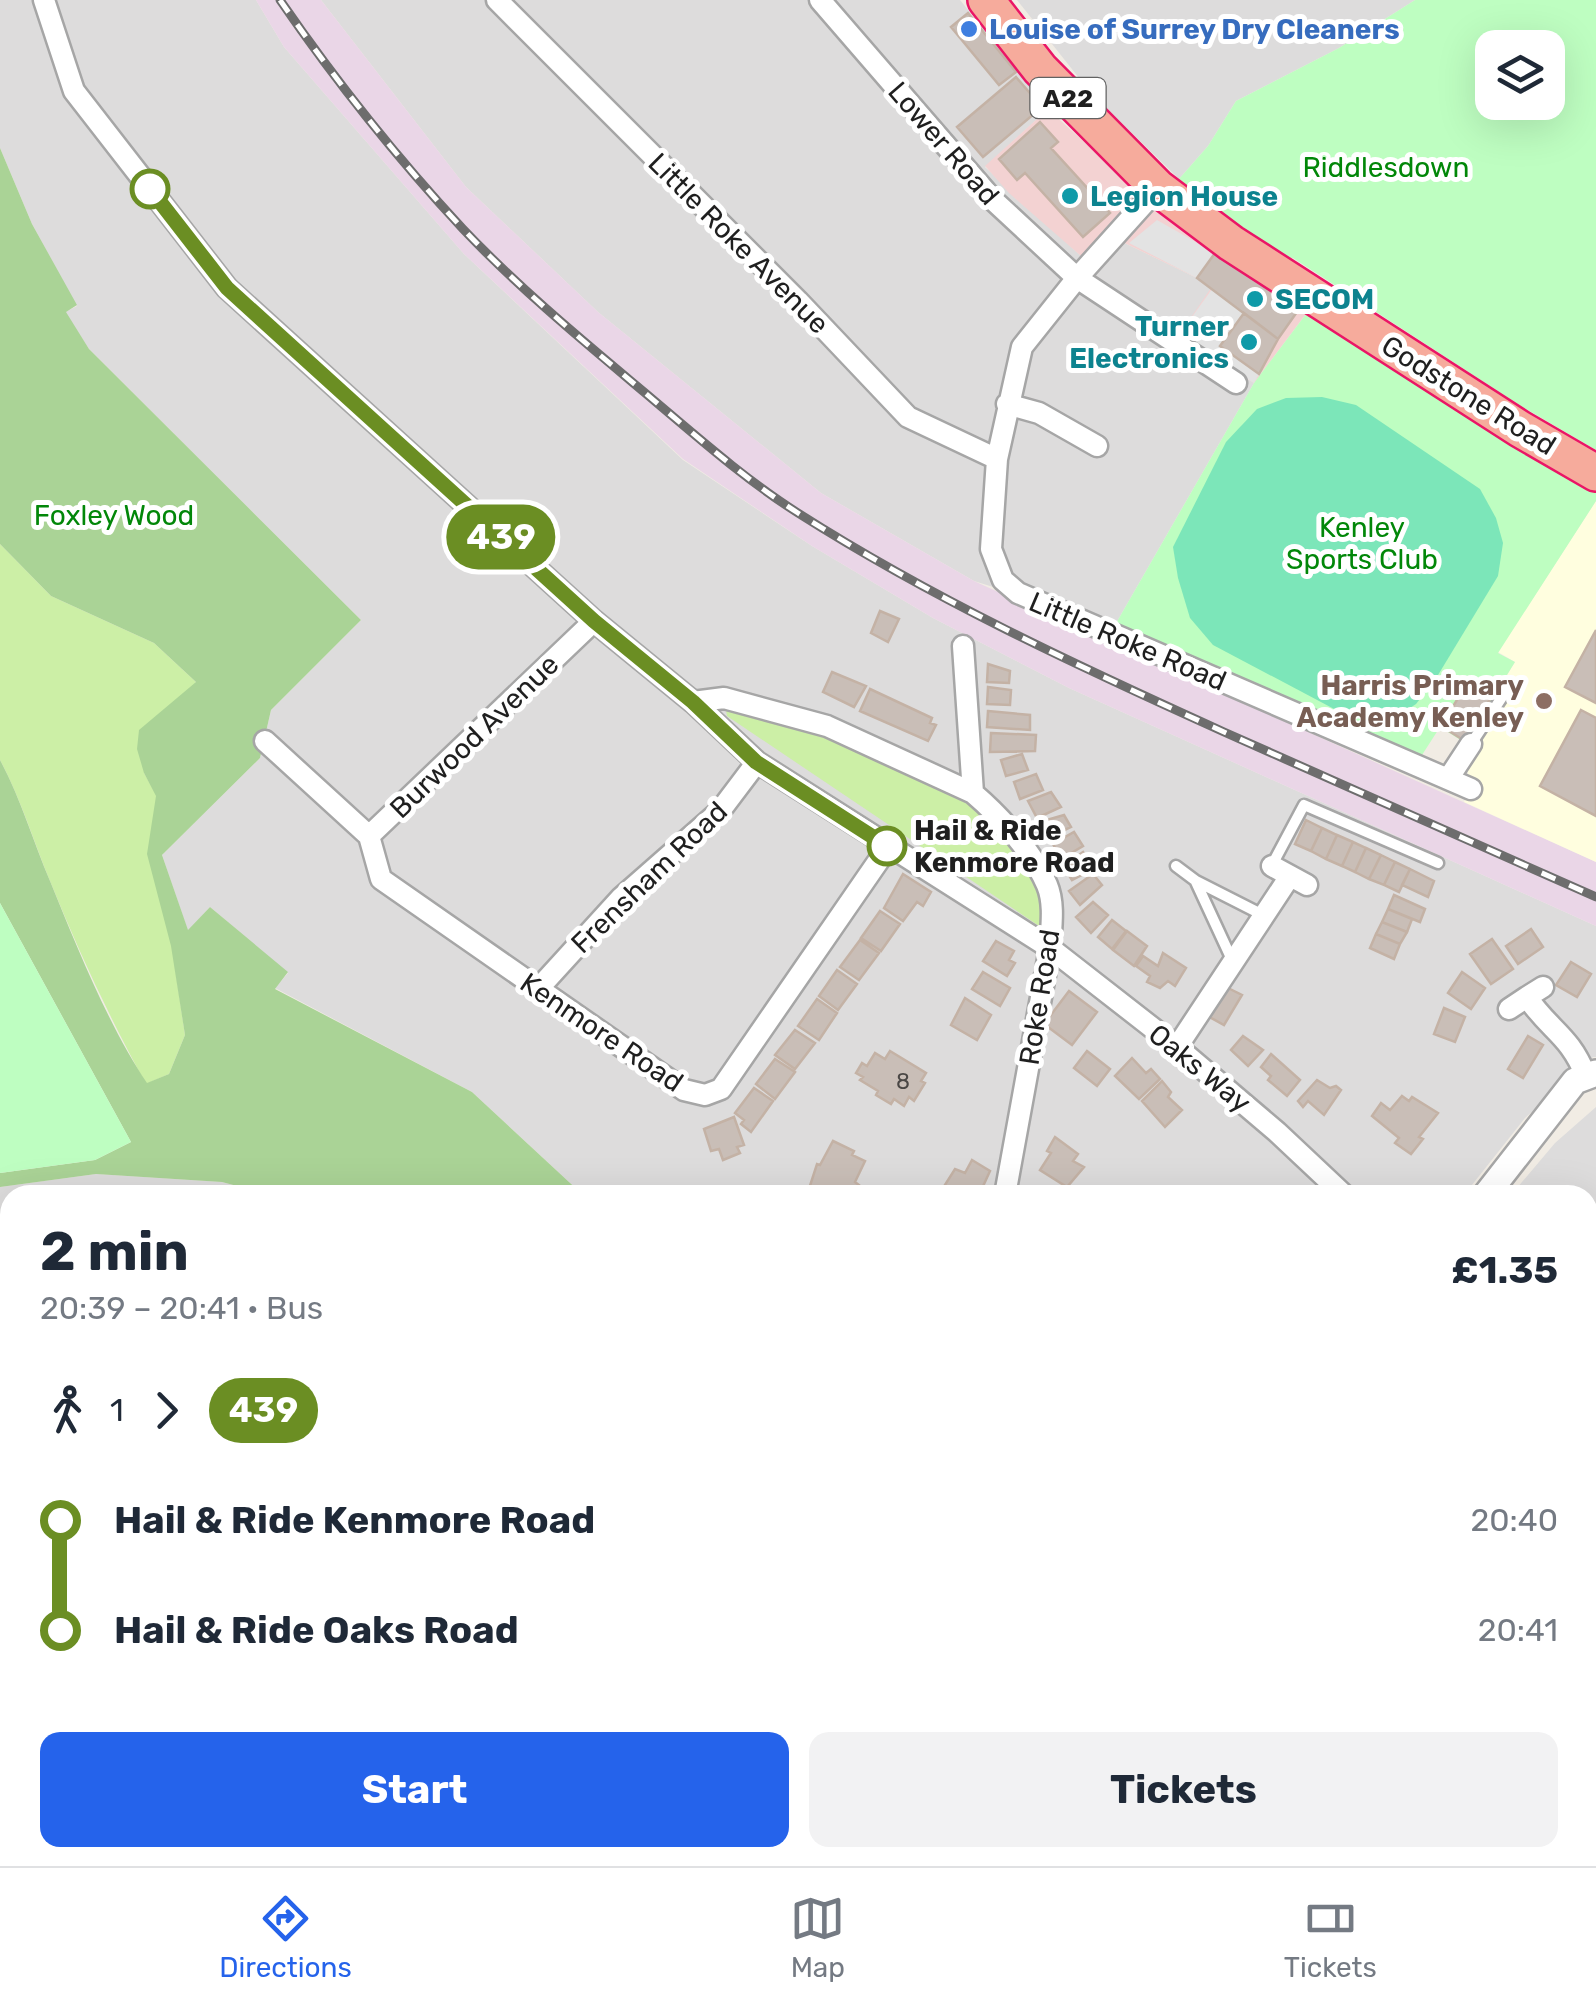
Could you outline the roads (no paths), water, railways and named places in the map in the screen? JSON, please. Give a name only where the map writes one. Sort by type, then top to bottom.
[{"type":"highway","name":"Godstone Road","points":[[986,0],[1040,70],[1158,188],[1231,243],[1520,429],[1596,473]]},
{"type":"street","name":"Oaks Way","points":[[44,0],[74,91],[227,288],[594,621],[693,702],[756,762],[1050,948],[1177,1048],[1333,1185]]},
{"type":"street","name":"Little Roke Avenue","points":[[498,0],[908,417],[998,459]]},
{"type":"street","name":"Lower Road","points":[[820,0],[993,200],[1077,278],[1236,383]]},
{"type":"street","name":"Little Roke Road","points":[[1158,188],[1077,278],[1022,347],[998,459],[991,549],[1003,580],[1018,593],[1471,789]]},
{"type":"street","points":[[1007,404],[1039,413],[1097,446]]},
{"type":"street","name":"Burwood Avenue","points":[[265,741],[369,836],[594,621]]},
{"type":"street","points":[[963,646],[973,793]]},
{"type":"street","name":"Roke Road","points":[[693,702],[724,698],[827,726],[973,793],[1004,820],[1048,886],[1050,948],[1008,1185]]},
{"type":"street","points":[[1448,779],[1471,744]]},
{"type":"street","name":"Frensham Road","points":[[538,989],[620,898],[720,812],[756,762]]},
{"type":"street","name":"Kenmore Road","points":[[369,836],[381,879],[684,1090],[705,1095],[721,1088],[888,847]]},
{"type":"street","points":[[1177,1048],[1290,876]]},
{"type":"street","points":[[1494,1185],[1575,1081],[1591,1075],[1570,1042],[1542,1020],[1526,998]]},
{"type":"lane","points":[[1471,744],[1510,686]]},
{"type":"lane","points":[[1290,876],[1304,805],[1438,863]]},
{"type":"lane","points":[[1176,866],[1196,881],[1264,915]]},
{"type":"lane","points":[[1196,881],[1233,962]]},
{"type":"railway","points":[[280,0],[391,146],[484,251],[597,353],[778,499],[901,574],[1061,656],[1596,897]]},
{"type":"place","name":"Louise of Surrey Dry Cleaners","points":[[969,29]]},
{"type":"place","name":"Legion House","points":[[1070,196]]},
{"type":"place","name":"SECOM","points":[[1255,299]]},
{"type":"place","name":"Turner Electronics","points":[[1249,342]]},
{"type":"place","name":"Harris Primary Academy Kenley","points":[[1544,701]]},
{"type":"place","name":"Hail & Ride Kenmore Road","points":[[887,846]]},
{"type":"park label","name":"Riddlesdown","points":[[1386,167]]},
{"type":"park label","name":"Foxley Wood","points":[[114,515]]},
{"type":"park label","name":"Kenley Sports Club","points":[[1362,543]]}]
